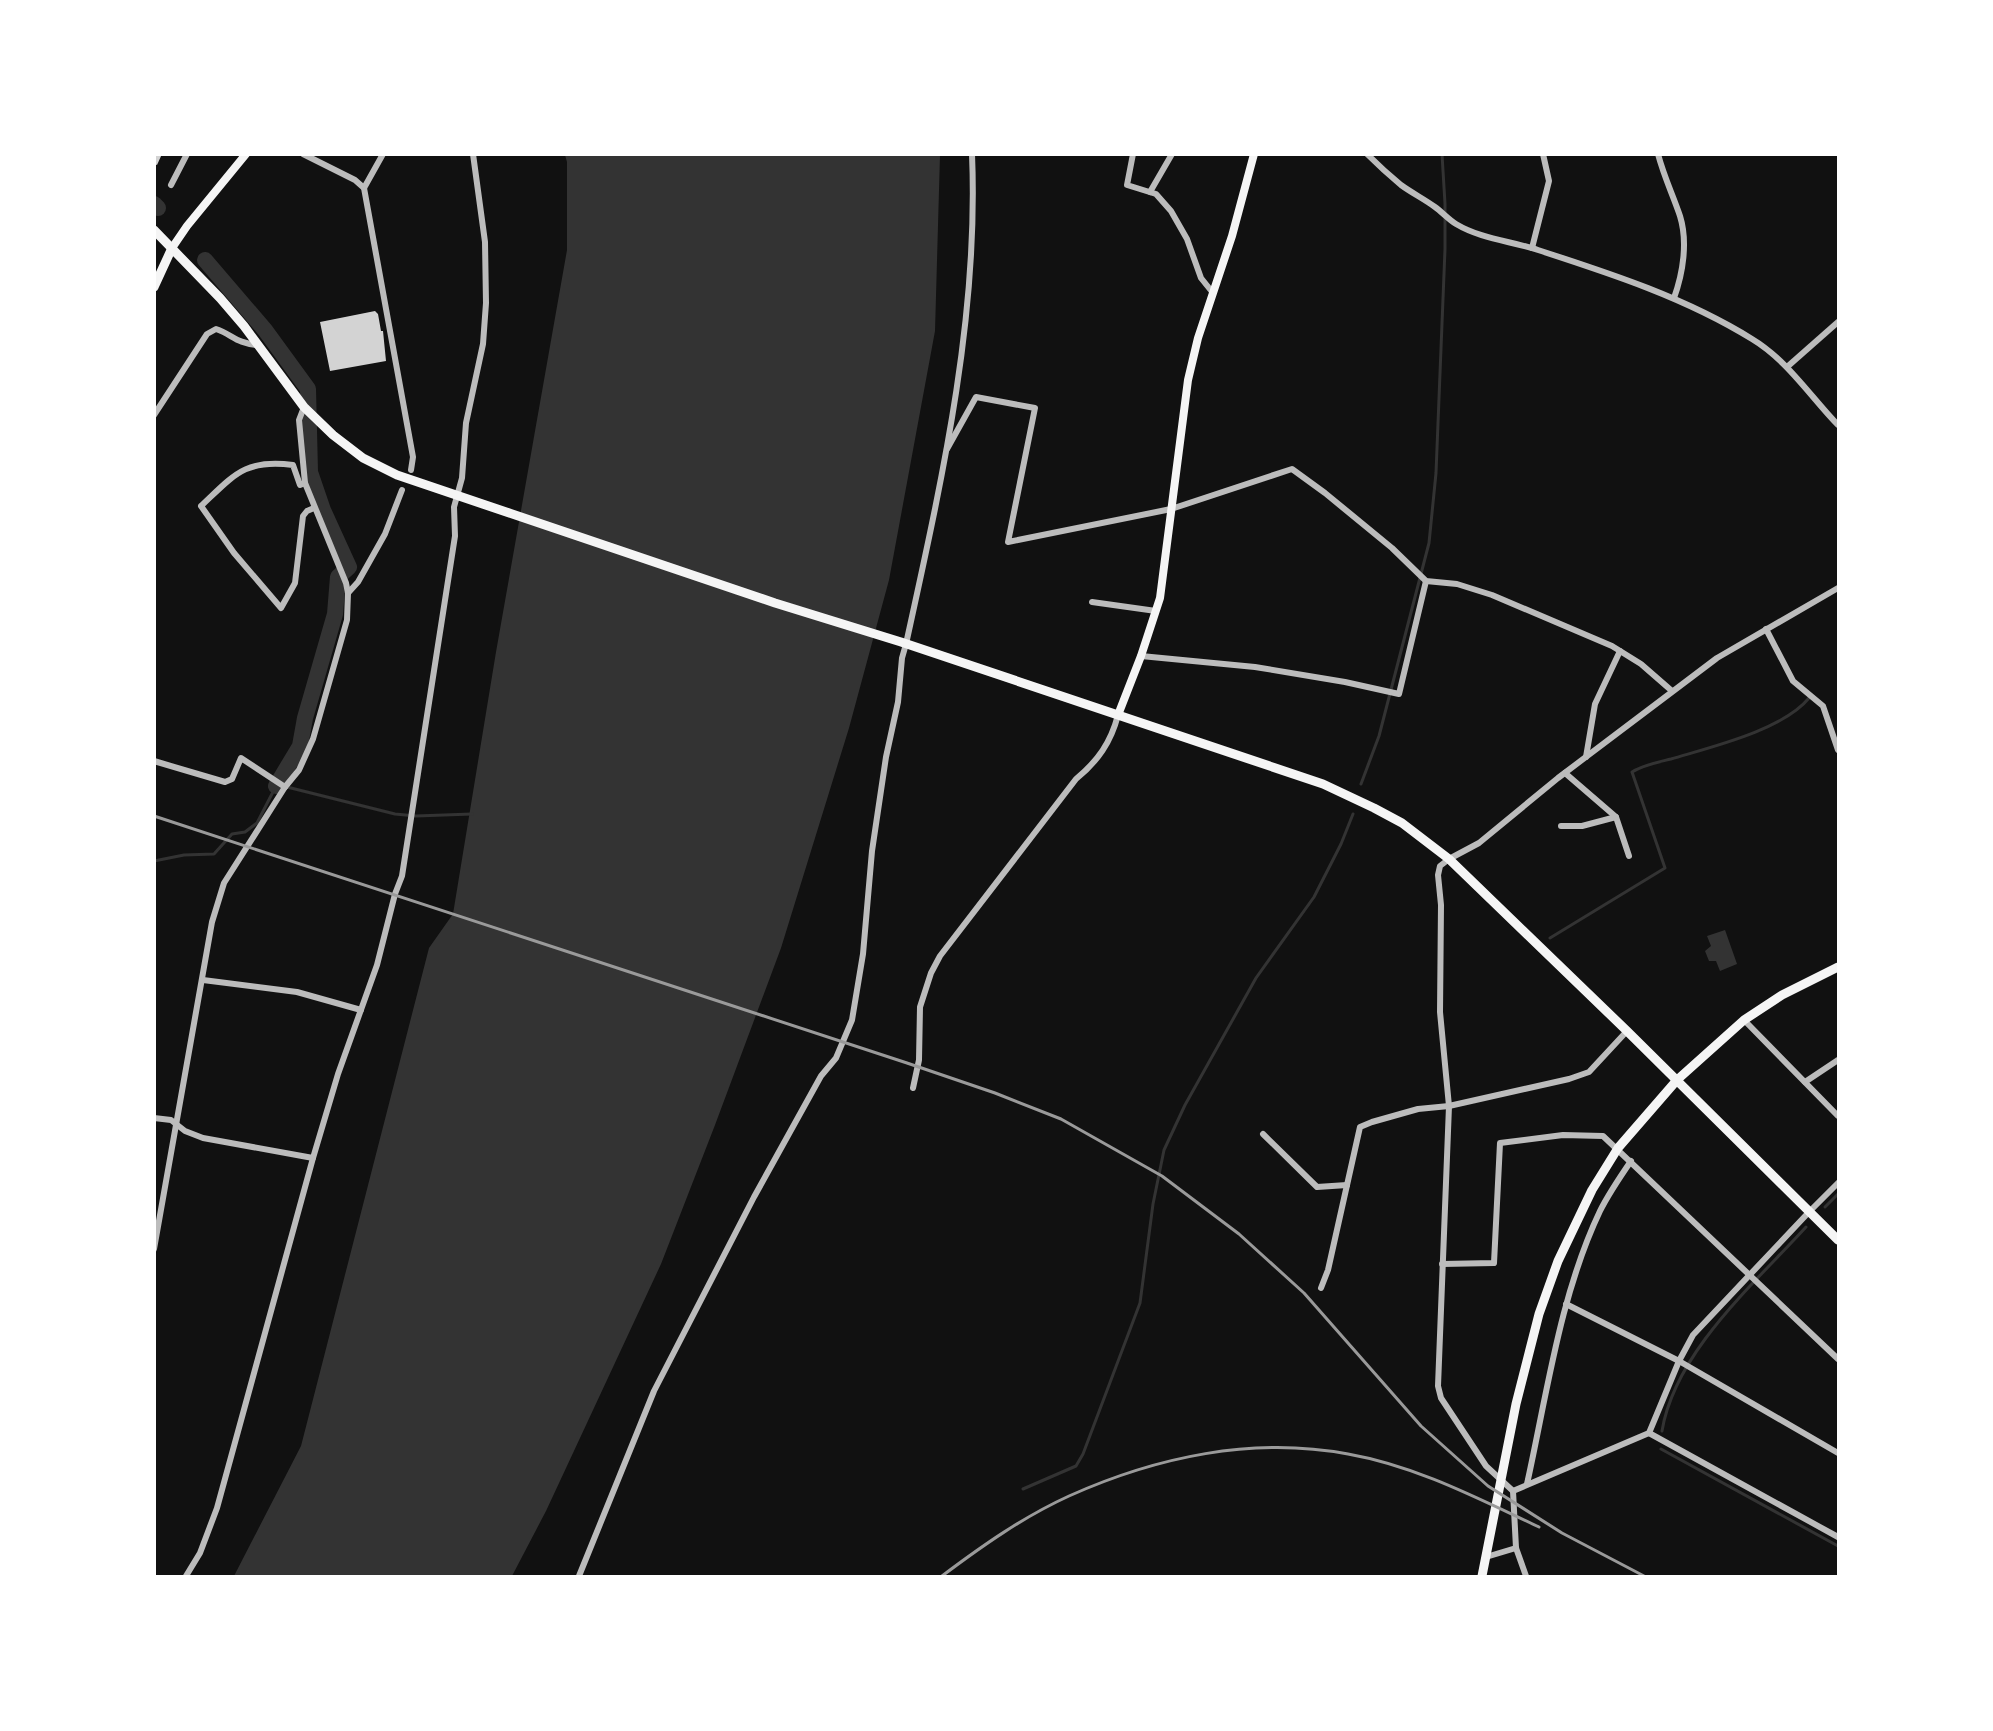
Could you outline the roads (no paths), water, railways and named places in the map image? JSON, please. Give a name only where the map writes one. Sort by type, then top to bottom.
[{"type":"highway","points":[[154,230],[220,298],[304,407],[333,435],[363,458],[397,475],[1323,784],[1402,823],[1449,859],[1839,1240]]},
{"type":"highway","points":[[154,271],[172,248]]},
{"type":"highway","points":[[154,287],[172,248]]},
{"type":"highway","points":[[1482,1576],[1516,1404],[1539,1314],[1558,1261],[1592,1191],[1618,1148],[1677,1080],[1744,1020],[1782,994],[1839,967]]},
{"type":"main road","points":[[172,248],[187,226],[246,154]]},
{"type":"main road","points":[[1118,715],[1160,598],[1188,380],[1198,338],[1232,237],[1254,154]]},
{"type":"street","points":[[171,185],[187,154]]},
{"type":"street","points":[[303,154],[355,180],[364,188],[413,457],[411,470]]},
{"type":"street","points":[[364,188],[384,154]]},
{"type":"street","points":[[186,1576],[200,1553],[217,1508],[313,1158],[338,1074],[377,966],[395,894],[402,876],[455,536],[454,507],[461,497],[466,423],[483,344],[486,303],[485,242],[473,154]]},
{"type":"street","points":[[579,1576],[654,1391],[754,1197],[821,1076],[836,1058],[852,1020],[862,954],[872,851],[886,757],[898,702],[904,643],[944,456],[968,306],[974,206],[972,154]]},
{"type":"street","points":[[1133,154],[1127,185],[1156,194],[1171,211],[1187,239],[1201,278],[1212,293]]},
{"type":"street","points":[[1150,192],[1172,154]]},
{"type":"street","points":[[1367,154],[1402,185],[1435,207],[1455,224],[1629,280],[1674,298],[1755,340],[1787,367],[1817,404],[1839,425]]},
{"type":"street","points":[[1532,248],[1549,181],[1543,154]]},
{"type":"street","points":[[1658,154],[1664,179],[1680,217],[1683,256],[1674,298]]},
{"type":"street","points":[[1787,367],[1839,322]]},
{"type":"street","points":[[154,415],[207,334],[216,329],[226,332],[243,344],[257,345]]},
{"type":"street","points":[[944,456],[976,397],[1035,408],[1008,542],[1171,509],[1292,469],[1392,548],[1426,581],[1457,584],[1492,595],[1620,651],[1641,664],[1672,691]]},
{"type":"street","points":[[154,1249],[212,922],[224,883],[285,787],[299,770],[313,739],[347,620],[348,593],[341,569],[305,483],[298,420],[304,407]]},
{"type":"street","points":[[305,483],[300,485],[297,482],[293,465],[271,463],[249,466],[232,477],[201,506],[234,553],[281,608],[295,583],[303,516],[314,508]]},
{"type":"street","points":[[348,593],[358,582],[385,534],[402,490]]},
{"type":"street","points":[[1141,656],[1255,667],[1345,682],[1399,694],[1426,581]]},
{"type":"street","points":[[1526,1576],[1516,1548],[1513,1491],[1486,1466],[1441,1398],[1437,1372],[1449,1106],[1440,1012],[1441,905],[1438,875],[1440,866],[1479,843],[1566,772],[1717,658],[1839,588]]},
{"type":"street","points":[[1092,602],[1156,611]]},
{"type":"street","points":[[1766,629],[1793,681],[1823,706],[1839,750]]},
{"type":"street","points":[[1586,757],[1595,704],[1620,651]]},
{"type":"street","points":[[913,1088],[919,1060],[920,1007],[931,973],[947,947],[1076,779],[1092,766],[1113,734],[1118,715]]},
{"type":"street","points":[[154,761],[225,782],[232,779],[241,758],[285,787]]},
{"type":"street","points":[[1566,772],[1616,817],[1629,856]]},
{"type":"street","points":[[1561,826],[1582,825],[1616,817]]},
{"type":"street","points":[[203,980],[297,992],[362,1010]]},
{"type":"street","points":[[1744,1020],[1839,1116]]},
{"type":"street","points":[[1321,1288],[1328,1270],[1360,1127],[1418,1109],[1449,1106],[1569,1079],[1589,1072],[1627,1031]]},
{"type":"street","points":[[1804,1082],[1839,1060]]},
{"type":"street","points":[[154,1118],[171,1120],[185,1131],[203,1138],[313,1158]]},
{"type":"street","points":[[1263,1134],[1317,1186],[1347,1185]]},
{"type":"street","points":[[1442,1264],[1494,1263],[1500,1143],[1563,1135],[1603,1136],[1839,1359]]},
{"type":"street","points":[[1527,1484],[1566,1304],[1600,1210],[1631,1161]]},
{"type":"street","points":[[1513,1491],[1649,1433],[1679,1361],[1693,1335],[1839,1183]]},
{"type":"street","points":[[1566,1304],[1679,1361],[1839,1453]]},
{"type":"street","points":[[1649,1433],[1837,1536],[1839,1527]]},
{"type":"street","points":[[1486,1557],[1516,1548]]},
{"type":"waterway","points":[[1361,784],[1379,736],[1429,543],[1436,473],[1445,249],[1442,154]]},
{"type":"waterway","points":[[154,204],[158,208]]},
{"type":"waterway","points":[[205,260],[265,330],[308,389],[310,472],[323,510],[349,567],[338,577],[335,614],[305,718],[300,746],[276,786]]},
{"type":"waterway","points":[[1550,938],[1665,868],[1632,772],[1745,736],[1782,719],[1809,698]]},
{"type":"waterway","points":[[154,861],[184,855],[214,854],[232,834],[245,832],[257,823],[276,786],[280,786]]},
{"type":"waterway","points":[[287,787],[395,814],[416,816],[472,814]]},
{"type":"waterway","points":[[1023,1489],[1076,1466],[1083,1454],[1140,1303],[1153,1204],[1164,1150],[1185,1105],[1256,978],[1314,897],[1341,844],[1353,814]]},
{"type":"waterway","points":[[1825,1207],[1838,1194]]},
{"type":"waterway","points":[[1662,1431],[1670,1402],[1683,1374],[1700,1347],[1741,1296],[1806,1227]]},
{"type":"waterway","points":[[1661,1449],[1838,1546]]},
{"type":"railway","points":[[154,816],[907,1063],[995,1093],[1061,1119],[1162,1176],[1239,1234],[1304,1293],[1421,1426],[1488,1486],[1562,1533],[1644,1576]]},
{"type":"railway","points":[[942,1576],[1003,1533],[1069,1496],[1136,1470],[1170,1461],[1241,1449],[1277,1447],[1312,1449],[1373,1459],[1446,1484],[1539,1527]]}]
